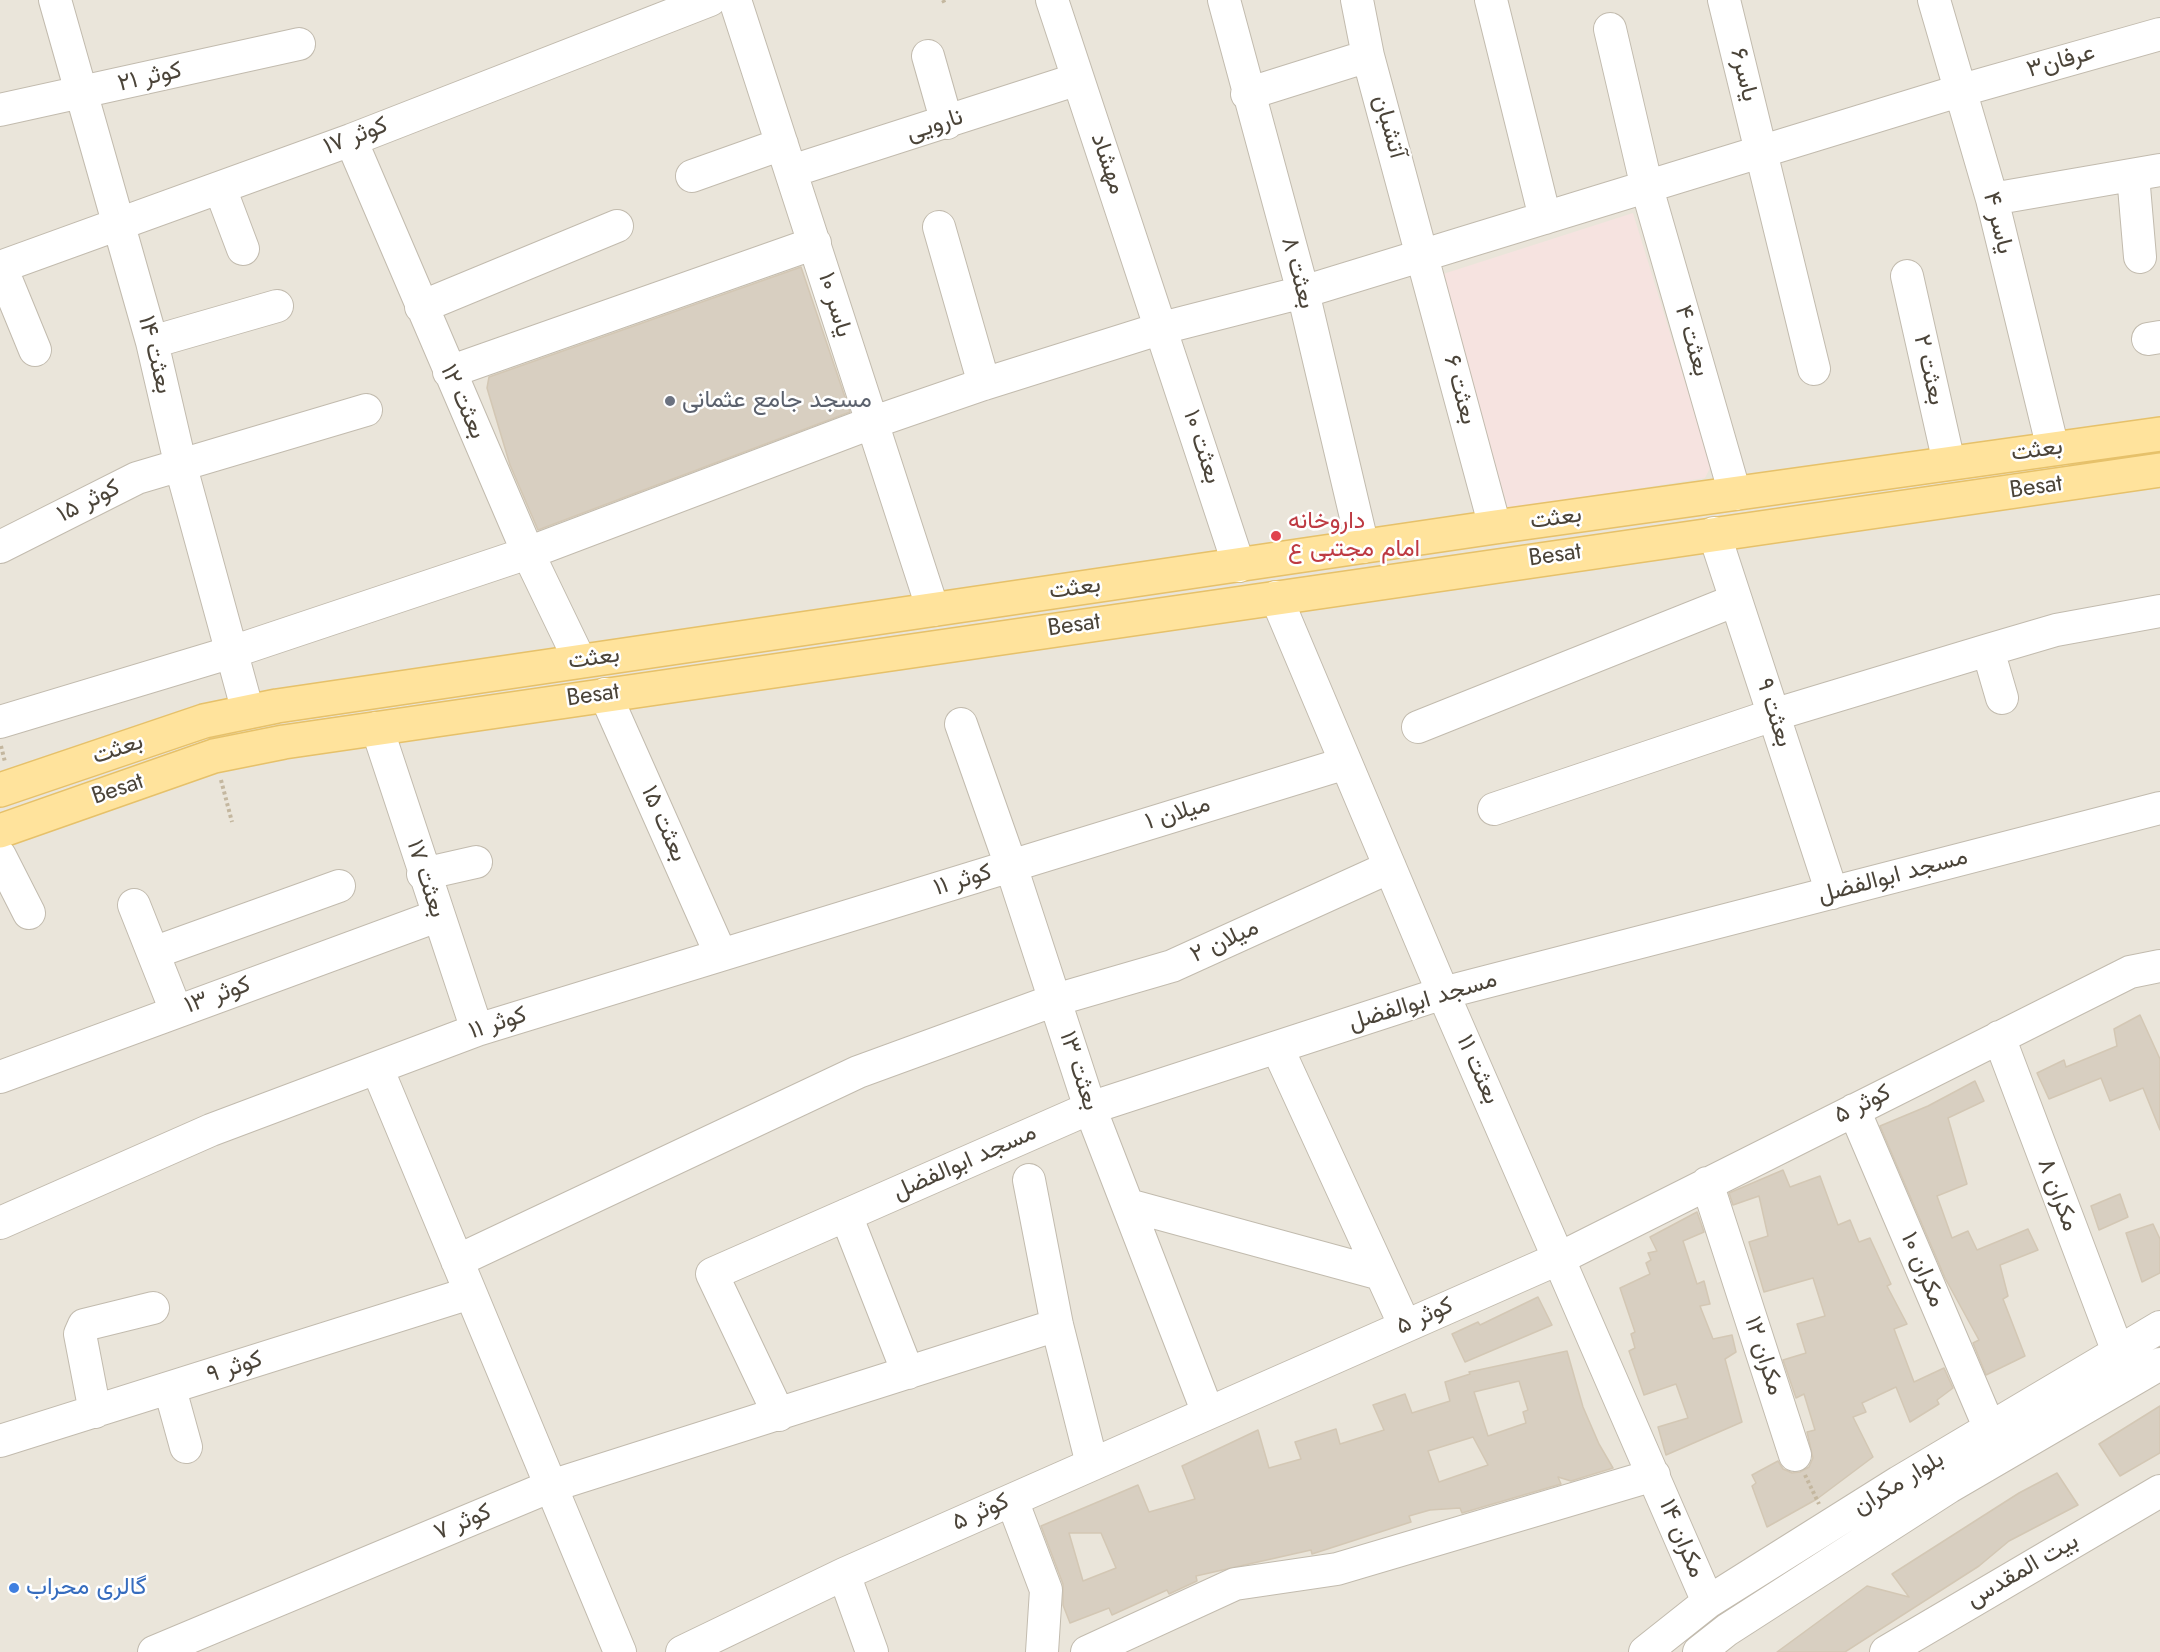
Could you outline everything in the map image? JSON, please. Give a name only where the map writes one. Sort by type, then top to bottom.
[{"type":"main road","name":"بعثت","points":[[0,790],[204,721],[248,712],[506,671],[1495,527],[2160,434]]},
{"type":"main road","points":[[2004,455],[2011,491]]},
{"type":"main road","name":"Besat","points":[[0,831],[214,756],[284,742],[2160,470]]},
{"type":"main road","points":[[506,671],[511,708]]},
{"type":"street","name":"بعثت ۱۴","points":[[55,0],[152,342],[181,467],[248,712]]},
{"type":"street","name":"کوثر ۱۷","points":[[1,267],[351,140],[710,0]]},
{"type":"street","name":"یاسر ۱۰","points":[[735,0],[933,610]]},
{"type":"street","name":"مهشاد","points":[[1052,0],[1162,328]]},
{"type":"street","name":"بعثت ۸","points":[[1224,0],[1247,94],[1303,292],[1363,547]]},
{"type":"street","name":"آتشبان","points":[[1357,0],[1368,56],[1423,253]]},
{"type":"street","points":[[1491,0],[1545,218]]},
{"type":"street","name":"یاسر۶","points":[[1724,0],[1814,369]]},
{"type":"street","name":"یاسر ۴","points":[[1934,0],[1992,199],[2053,449]]},
{"type":"street","name":"بعثت ۴","points":[[1610,30],[1647,188],[1735,494]]},
{"type":"street","name":"عرفان۳","points":[[0,722],[232,652],[528,553],[871,423],[984,384],[1162,328],[1303,292],[1423,253],[1647,188],[1762,150],[2160,34]]},
{"type":"street","name":"کوثر ۲۱","points":[[0,110],[81,94],[299,44]]},
{"type":"street","points":[[928,56],[947,123]]},
{"type":"street","points":[[1247,94],[1368,56]]},
{"type":"street","name":"نارویی","points":[[692,176],[947,123],[1078,79]]},
{"type":"street","name":"بعثت ۱۲","points":[[351,140],[528,553],[580,661]]},
{"type":"street","points":[[1992,199],[2146,172],[2140,257]]},
{"type":"street","points":[[220,188],[243,249]]},
{"type":"street","points":[[421,307],[617,226]]},
{"type":"street","points":[[939,227],[984,384]]},
{"type":"street","points":[[449,372],[815,243]]},
{"type":"street","name":"بعثت ۶","points":[[1423,253],[1495,527]]},
{"type":"street","points":[[1,267],[34,350]]},
{"type":"street","name":"بعثت ۲","points":[[1907,276],[1949,463]]},
{"type":"street","points":[[152,342],[277,306]]},
{"type":"street","name":"بعثت ۱۰","points":[[1162,328],[1239,566]]},
{"type":"street","name":"کوثر ۱۵","points":[[0,547],[138,478],[366,410]]},
{"type":"street","name":"بعثت ۹","points":[[1714,533],[1832,892]]},
{"type":"street","name":"بعثت ۱۱","points":[[1276,597],[1443,993],[1654,1475]]},
{"type":"street","points":[[1418,727],[1736,600]]},
{"type":"street","points":[[1494,809],[1773,715],[1988,650],[2056,630],[2160,611]]},
{"type":"street","points":[[1988,650],[2002,698]]},
{"type":"street","name":"بعثت ۱۵","points":[[605,694],[721,955]]},
{"type":"street","name":"بعثت ۱۳","points":[[961,724],[1011,866],[1090,1108],[1208,1413]]},
{"type":"street","name":"بعثت ۱۷","points":[[376,728],[477,1030]]},
{"type":"street","name":"میلان ۱","points":[[1011,866],[1346,763]]},
{"type":"street","name":"مسجد ابوالفضل","points":[[779,1415],[712,1274],[846,1215],[1090,1108],[1443,993],[2160,808]]},
{"type":"street","points":[[0,856],[29,914]]},
{"type":"street","points":[[423,874],[476,862]]},
{"type":"street","name":"کوثر ۱۱","points":[[0,1223],[211,1130],[477,1030],[1011,866]]},
{"type":"street","name":"میلان ۲","points":[[457,1261],[858,1072],[1055,1000],[1172,966],[1390,867]]},
{"type":"street","points":[[153,953],[339,886]]},
{"type":"street","points":[[134,905],[176,1011]]},
{"type":"street","name":"کوثر ۱۳","points":[[0,1077],[437,916]]},
{"type":"street","name":"کوثر ۵","points":[[682,1652],[844,1574],[1560,1258],[2130,972],[2160,966]]},
{"type":"street","name":"مکران ۸","points":[[1999,1037],[2118,1352]]},
{"type":"street","points":[[1277,1047],[1405,1326]]},
{"type":"street","points":[[376,1068],[620,1652]]},
{"type":"street","name":"مکران ۱۰","points":[[1854,1110],[1990,1429]]},
{"type":"street","points":[[1029,1180],[1057,1325],[1092,1464]]},
{"type":"street","name":"مکران ۱۲","points":[[1707,1183],[1795,1455]]},
{"type":"street","points":[[1128,1205],[1381,1274]]},
{"type":"street","points":[[846,1215],[908,1373]]},
{"type":"street","name":"کوثر ۹","points":[[0,1441],[470,1293]]},
{"type":"street","points":[[94,1412],[80,1334],[84,1325],[153,1308]]},
{"type":"street","name":"کوثر ۷","points":[[154,1652],[551,1486],[1057,1325]]},
{"type":"street","name":"بلوار مکران","points":[[1699,1652],[1727,1630],[1949,1487],[2088,1388],[2118,1352],[2160,1327]]},
{"type":"street","name":"بلوار مکران","points":[[1645,1652],[1708,1602],[1990,1429],[2088,1388],[2160,1364]]},
{"type":"street","points":[[170,1389],[186,1448]]},
{"type":"street","points":[[1087,1652],[1235,1584],[1337,1569],[1654,1475]]},
{"type":"street","name":"مکران ۱۴","points":[[1654,1475],[1708,1602]]},
{"type":"street","name":"بیت المقدس","points":[[1904,1647],[2160,1491]]},
{"type":"street","points":[[1012,1500],[1046,1590],[1042,1652]]},
{"type":"street","points":[[844,1574],[872,1652]]},
{"type":"path","points":[[214,756],[232,822]]},
{"type":"path","points":[[1795,1455],[1830,1526]]},
{"type":"shaded area","points":[[0,0],[2160,0],[2160,1652],[0,1652]]},
{"type":"shaded area","points":[[1633,213],[1711,466],[1705,478],[1508,509],[1440,275]]},
{"type":"building","name":"مسجد جامع عثمانی","points":[[801,267],[850,412],[538,530],[510,465],[487,388],[489,377]]},
{"type":"building","points":[[2140,1015],[2160,1059],[2160,1130],[2143,1088],[2110,1101],[2101,1078],[2049,1099],[2037,1073],[2064,1060],[2066,1067],[2117,1046],[2114,1029]]},
{"type":"building","points":[[1975,1081],[1984,1101],[1948,1118],[1967,1184],[1937,1196],[1952,1238],[1968,1231],[1977,1250],[2028,1229],[2038,1250],[2000,1265],[2008,1296],[2003,1299],[2025,1356],[1986,1375],[1973,1343],[1979,1340],[1945,1278],[1880,1126],[1928,1106]]},
{"type":"building","points":[[1783,1170],[1790,1187],[1820,1176],[1838,1225],[1850,1220],[1859,1242],[1870,1238],[1891,1284],[1887,1286],[1907,1324],[1894,1329],[1914,1382],[1944,1368],[1953,1388],[1937,1400],[1939,1404],[1910,1422],[1896,1387],[1862,1403],[1866,1412],[1853,1417],[1873,1457],[1817,1499],[1767,1527],[1752,1486],[1756,1483],[1752,1475],[1778,1461],[1783,1469],[1792,1473],[1800,1472],[1809,1467],[1813,1458],[1807,1432],[1815,1430],[1804,1394],[1796,1398],[1783,1360],[1806,1353],[1797,1324],[1825,1316],[1813,1278],[1764,1292],[1749,1242],[1768,1236],[1759,1196],[1733,1205],[1729,1193]]},
{"type":"building","points":[[2120,1194],[2128,1217],[2099,1230],[2091,1206]]},
{"type":"building","points":[[1697,1212],[1704,1232],[1683,1241],[1697,1284],[1704,1281],[1710,1304],[1700,1306],[1713,1339],[1732,1335],[1736,1352],[1725,1359],[1742,1422],[1666,1455],[1658,1427],[1688,1418],[1676,1384],[1644,1395],[1629,1351],[1635,1348],[1631,1334],[1635,1332],[1620,1288],[1650,1274],[1646,1263],[1651,1260],[1648,1253],[1657,1251],[1650,1237]]},
{"type":"building","points":[[2153,1224],[2160,1239],[2160,1273],[2142,1282],[2126,1233]]},
{"type":"building","points":[[1538,1297],[1552,1325],[1465,1362],[1452,1334],[1478,1322],[1480,1325]]},
{"type":"building","points":[[1567,1351],[1583,1407],[1599,1444],[1613,1468],[1571,1481],[1558,1477],[1561,1484],[1462,1513],[1460,1508],[1430,1510],[1409,1516],[1411,1522],[1312,1554],[1311,1550],[1196,1576],[1197,1581],[1169,1594],[1167,1590],[1112,1615],[1109,1608],[1070,1623],[1063,1605],[1063,1584],[1041,1526],[1138,1485],[1149,1512],[1195,1499],[1182,1466],[1258,1430],[1269,1468],[1301,1459],[1295,1442],[1336,1429],[1340,1444],[1384,1430],[1373,1405],[1405,1394],[1412,1413],[1450,1401],[1445,1382],[1470,1374],[1469,1372]],"holes":[[[1519,1381],[1528,1410],[1523,1412],[1526,1423],[1488,1436],[1474,1392]],[[1473,1437],[1488,1465],[1439,1482],[1428,1451]],[[1069,1533],[1101,1533],[1116,1568],[1083,1581]]]},
{"type":"building","points":[[2160,1406],[2160,1453],[2120,1476],[2099,1444]]},
{"type":"building","points":[[2057,1473],[2078,1505],[2009,1541],[1979,1566],[1845,1652],[1777,1652],[1867,1586],[1909,1597],[1892,1574],[2019,1493]]},
{"type":"place","name":"مسجد جامع عثمانی","points":[[670,401]]},
{"type":"place","name":"داروخانه امام مجتبی ع","points":[[1276,536]]},
{"type":"place","name":"گالری محراب","points":[[14,1588]]}]
